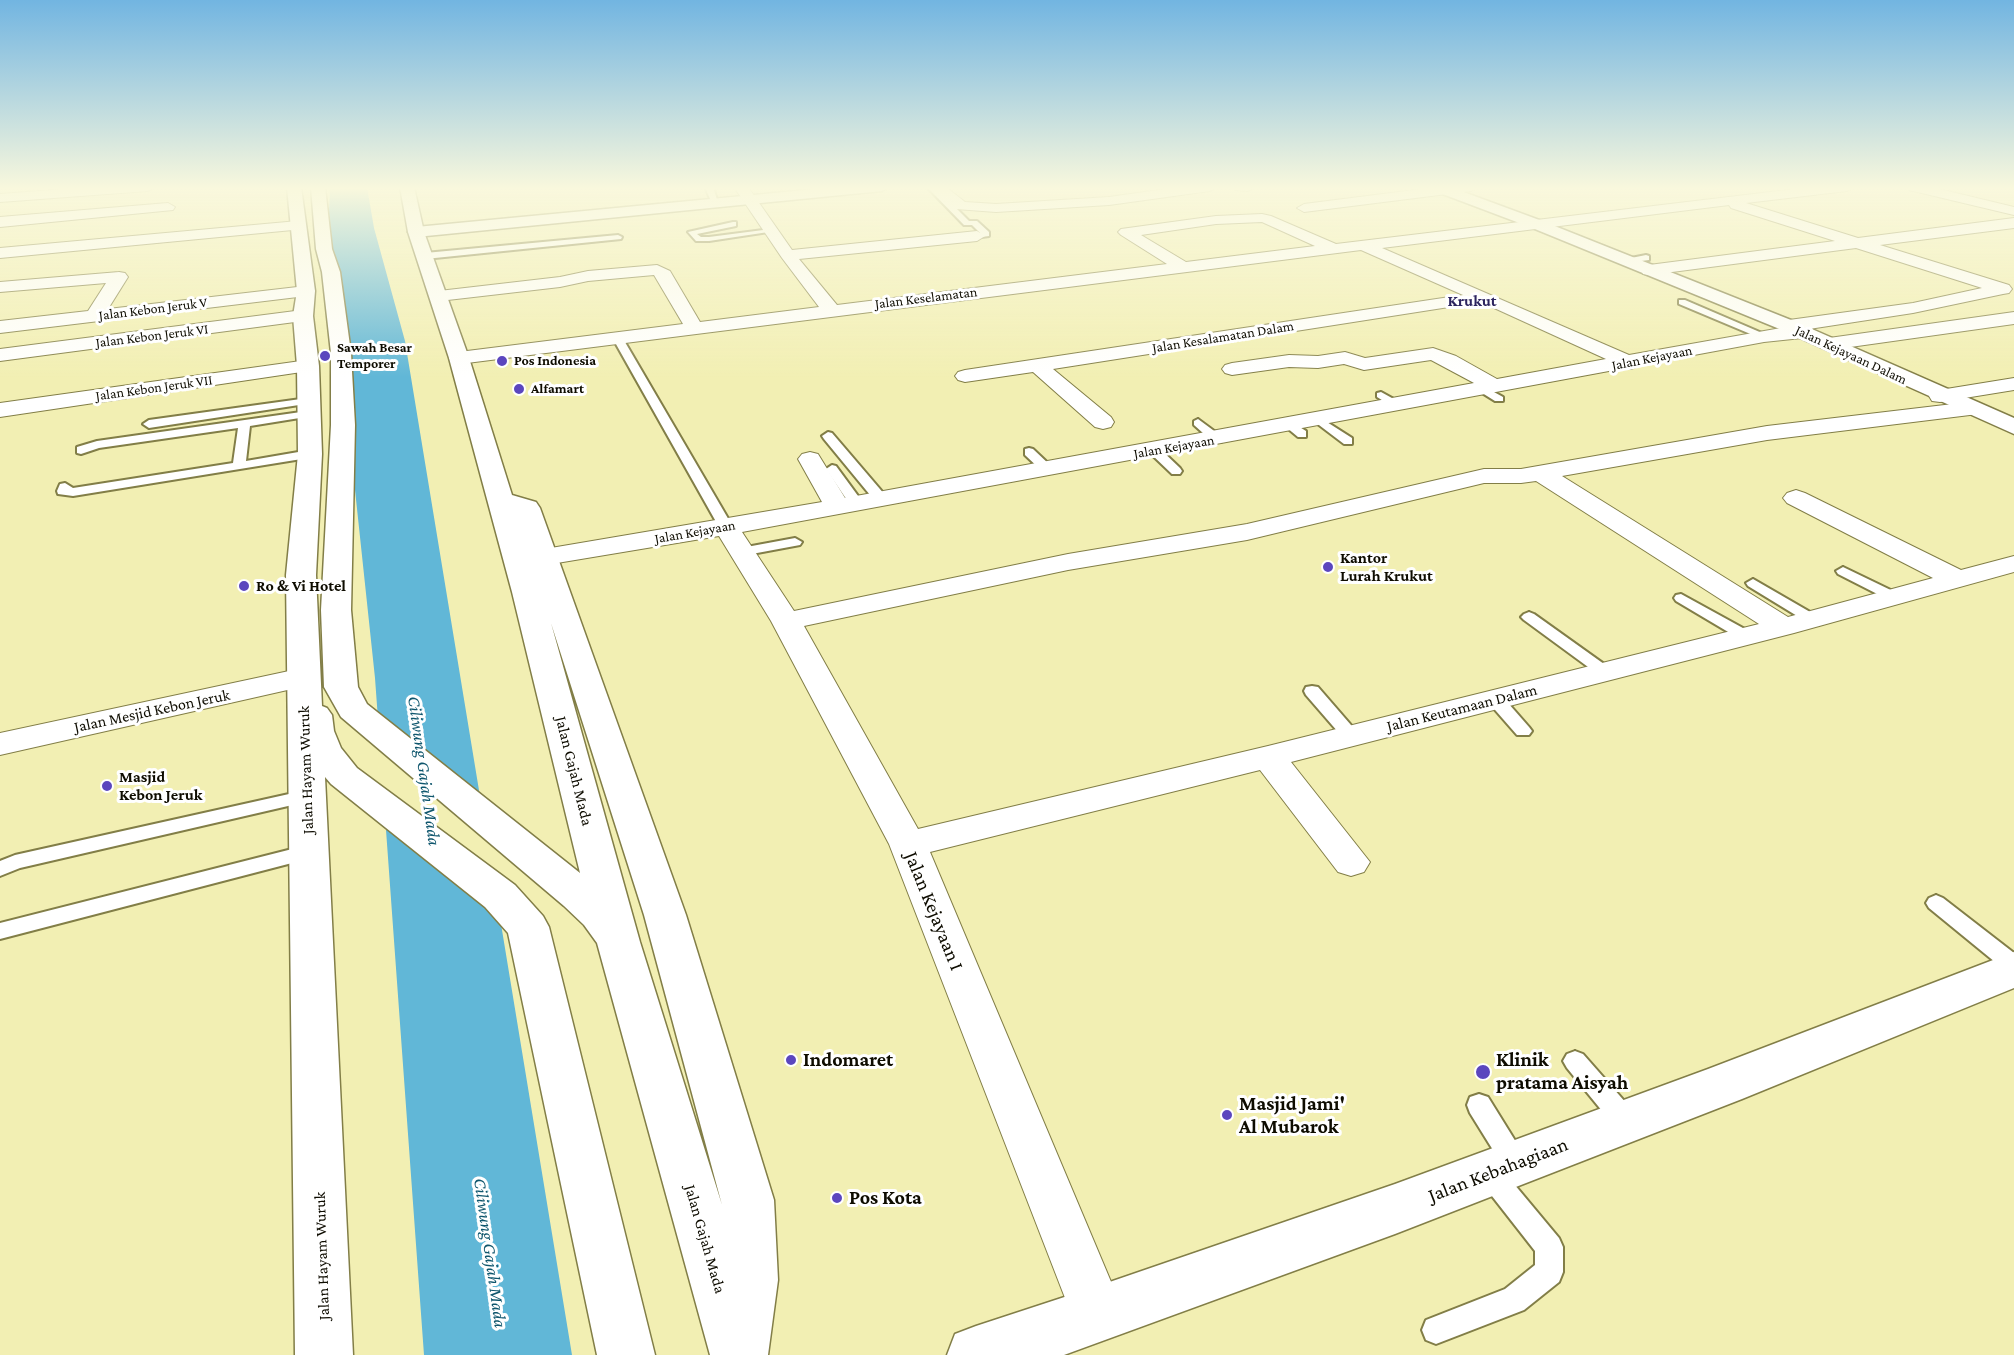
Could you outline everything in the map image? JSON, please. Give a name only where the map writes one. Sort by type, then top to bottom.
[{"type":"main road","name":"Jalan Hayam Wuruk","points":[[301,250],[306,291],[303,316],[308,366],[310,454],[301,575],[322,682]]},
{"type":"main road","name":"Jalan Hayam Wuruk","points":[[324,250],[331,272],[341,353],[343,425],[336,610],[322,682],[307,796],[324,1355]]},
{"type":"main road","name":"Jalan Gajah Mada","points":[[423,250],[459,358],[528,592],[618,942],[740,1355]]},
{"type":"main road","points":[[1601,250],[1625,260],[1648,264],[1796,329]]},
{"type":"main road","name":"Jalan Kejayaan Dalam","points":[[1796,329],[1940,396],[2014,427]]},
{"type":"main road","points":[[500,500],[528,508],[665,915],[748,1200],[750,1280],[740,1355]]},
{"type":"main road","points":[[303,550],[306,554],[316,731],[325,752],[353,783],[514,912],[626,1355]]},
{"type":"main road","points":[[322,682],[365,721],[579,895],[599,914],[618,942]]},
{"type":"main road","name":"Jalan Kebahagiaan","points":[[976,1355],[1098,1316],[1502,1168],[1737,1080],[2014,967]]},
{"type":"street","points":[[0,253],[31,250]]},
{"type":"street","points":[[785,250],[831,310]]},
{"type":"street","points":[[788,255],[835,250]]},
{"type":"street","points":[[1156,250],[1183,267]]},
{"type":"street","name":"Jalan Keselamatan","points":[[459,358],[1315,250]]},
{"type":"street","points":[[1374,250],[1540,321],[1631,363]]},
{"type":"street","points":[[1648,264],[1787,250]]},
{"type":"street","points":[[1884,250],[2008,288]]},
{"type":"street","points":[[439,296],[560,282],[588,276],[657,270],[664,275],[694,327]]},
{"type":"street","points":[[0,287],[118,277],[94,316]]},
{"type":"street","name":"Jalan Kejayaan Dalam","points":[[1796,329],[2008,288]]},
{"type":"street","name":"Jalan Kebon Jeruk V","points":[[0,327],[306,291]]},
{"type":"street","name":"Jalan Kesalamatan Dalam","points":[[965,376],[1482,297]]},
{"type":"street","name":"Jalan Kebon Jeruk VI","points":[[0,355],[303,316]]},
{"type":"street","points":[[1829,344],[2014,318]]},
{"type":"street","name":"Jalan Kejayaan","points":[[545,557],[734,540],[847,504],[1217,439],[1304,426],[1389,400],[1493,392],[1796,329]]},
{"type":"street","points":[[1232,369],[1289,361],[1318,362],[1345,358],[1364,364],[1433,354],[1449,360],[1493,392]]},
{"type":"street","points":[[1037,365],[1103,422]]},
{"type":"street","name":"Jalan Kebon Jeruk VII","points":[[0,410],[308,366]]},
{"type":"street","points":[[1940,396],[2014,384]]},
{"type":"street","points":[[786,621],[1068,562],[1247,532],[1466,480],[1496,475],[1513,477],[1541,473],[1779,431],[1970,409]]},
{"type":"street","points":[[821,464],[847,504]]},
{"type":"street","points":[[1541,473],[1798,623]]},
{"type":"street","points":[[1796,498],[1959,580]]},
{"type":"street","name":"Jalan Kejayaan I","points":[[734,540],[786,621],[908,844],[1098,1316]]},
{"type":"street","name":"Jalan Keutamaan Dalam","points":[[908,844],[1605,672],[1896,598],[2014,564]]},
{"type":"street","name":"Jalan Mesjid Kebon Jeruk","points":[[0,744],[322,682]]},
{"type":"street","points":[[1268,757],[1351,862]]},
{"type":"lane","points":[[425,256],[484,250]]},
{"type":"lane","points":[[1682,302],[1764,336]]},
{"type":"lane","points":[[617,337],[734,540],[795,542]]},
{"type":"lane","points":[[81,450],[116,442],[244,424],[308,408]]},
{"type":"lane","points":[[149,424],[308,408]]},
{"type":"lane","points":[[1198,423],[1217,439]]},
{"type":"lane","points":[[239,466],[244,424]]},
{"type":"lane","points":[[1304,426],[1348,441]]},
{"type":"lane","points":[[828,436],[880,498]]},
{"type":"lane","points":[[1154,450],[1176,471]]},
{"type":"lane","points":[[1029,452],[1047,469]]},
{"type":"lane","points":[[65,487],[63,491],[73,492],[310,454]]},
{"type":"lane","points":[[1843,571],[1896,598]]},
{"type":"lane","points":[[1753,583],[1798,623]]},
{"type":"lane","points":[[1681,598],[1746,636]]},
{"type":"lane","points":[[1529,617],[1605,672]]},
{"type":"lane","points":[[1312,691],[1351,736]]},
{"type":"lane","points":[[1495,699],[1523,731]]},
{"type":"lane","points":[[0,869],[15,862],[307,796]]},
{"type":"lane","points":[[0,931],[308,852]]},
{"type":"lane","points":[[1936,903],[2014,967]]},
{"type":"lane","points":[[1575,1061],[1626,1121]]},
{"type":"lane","points":[[1436,1330],[1514,1300],[1549,1272],[1550,1247],[1502,1168],[1479,1105]]},
{"type":"water","name":"Ciliwung Gajah Mada","points":[[330,250],[380,250],[405,341],[572,1355],[424,1355],[375,678]]},
{"type":"pier","points":[[375,717],[484,796],[500,896],[382,813]]},
{"type":"place","name":"Sawah Besar Temporer","points":[[325,356]]},
{"type":"place","name":"Pos Indonesia","points":[[502,361]]},
{"type":"place","name":"Alfamart","points":[[519,389]]},
{"type":"place","name":"Kantor Lurah Krukut","points":[[1328,567]]},
{"type":"place","name":"Ro & Vi Hotel","points":[[244,586]]},
{"type":"place","name":"Masjid Kebon Jeruk","points":[[107,786]]},
{"type":"place","name":"Indomaret","points":[[791,1060]]},
{"type":"place","name":"Klinik pratama Aisyah","points":[[1483,1072]]},
{"type":"place","name":"Masjid Jami' Al Mubarok","points":[[1227,1115]]},
{"type":"place","name":"Pos Kota","points":[[837,1198]]},
{"type":"district","name":"Krukut","points":[[1472,301]]}]
